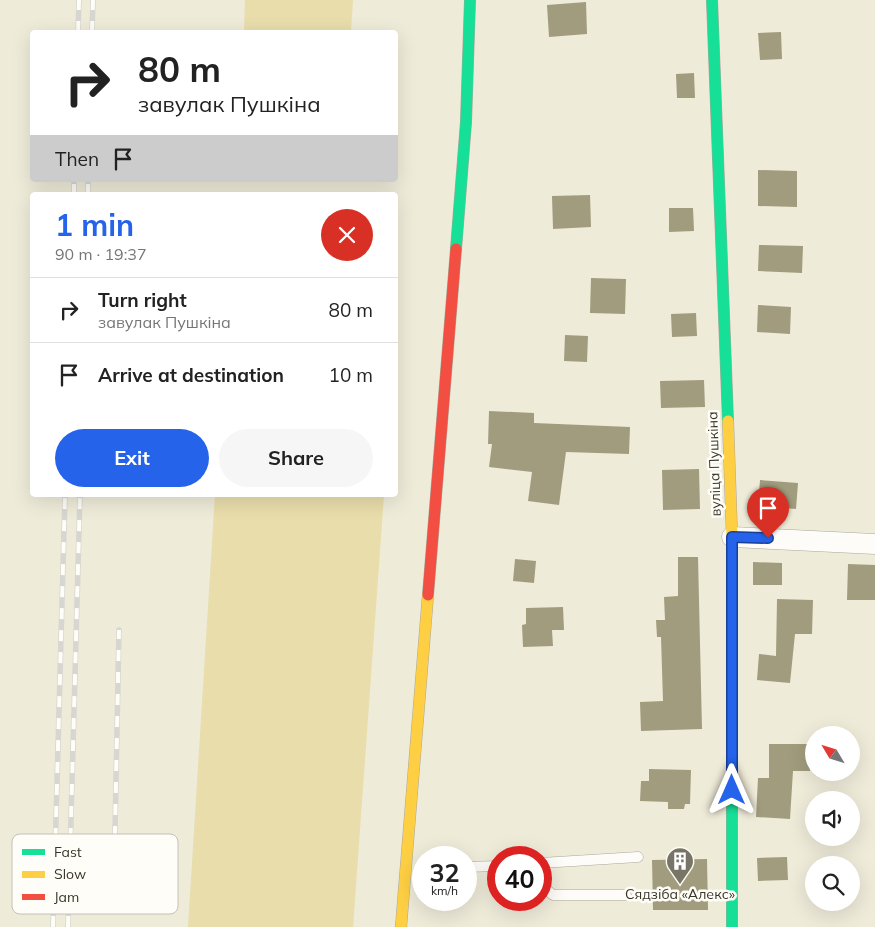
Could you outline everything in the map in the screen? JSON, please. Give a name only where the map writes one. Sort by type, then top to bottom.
[{"type":"street","points":[[401,927],[409,870],[466,122],[470,0]]},
{"type":"street","name":"вуліца Пушкіна","points":[[712,0],[732,537],[732,927]]},
{"type":"street","points":[[732,537],[875,544]]},
{"type":"lane","points":[[552,863],[638,857]]},
{"type":"lane","points":[[552,893],[626,895]]},
{"type":"shaded area","points":[[245,0],[353,0],[351,30],[244,30]]},
{"type":"shaded area","points":[[215,497],[384,497],[353,927],[188,927]]},
{"type":"building","points":[[586,2],[587,34],[549,37],[547,5]]},
{"type":"building","points":[[781,32],[782,59],[760,60],[758,33]]},
{"type":"building","points":[[694,73],[695,98],[677,98],[676,74]]},
{"type":"building","points":[[758,170],[797,171],[797,207],[758,206]]},
{"type":"building","points":[[590,195],[591,227],[553,229],[552,196]]},
{"type":"building","points":[[669,208],[693,208],[694,231],[669,232]]},
{"type":"building","points":[[759,245],[803,246],[802,273],[758,271]]},
{"type":"building","points":[[591,278],[626,279],[625,314],[590,313]]},
{"type":"building","points":[[758,305],[791,307],[790,334],[757,332]]},
{"type":"building","points":[[696,313],[697,336],[672,337],[671,314]]},
{"type":"building","points":[[565,335],[588,336],[587,362],[564,361]]},
{"type":"building","points":[[704,380],[705,407],[661,408],[660,381]]},
{"type":"building","points":[[489,411],[534,413],[534,423],[630,427],[629,454],[566,452],[559,505],[528,501],[532,472],[489,467],[492,444],[488,444]]},
{"type":"building","points":[[699,469],[700,509],[663,510],[662,470]]},
{"type":"building","points":[[760,480],[798,483],[796,509],[758,506]]},
{"type":"building","points":[[678,557],[698,557],[702,729],[641,731],[640,702],[663,701],[661,637],[657,637],[656,620],[665,620],[664,597],[678,596]]},
{"type":"building","points":[[515,559],[536,561],[534,583],[513,581]]},
{"type":"building","points":[[753,562],[782,563],[782,585],[753,585]]},
{"type":"building","points":[[848,564],[875,565],[875,600],[847,600]]},
{"type":"building","points":[[777,599],[813,600],[812,634],[795,634],[790,683],[757,680],[759,654],[776,656]]},
{"type":"building","points":[[563,607],[564,630],[552,630],[553,646],[523,647],[522,625],[526,624],[526,608]]},
{"type":"building","points":[[769,744],[805,744],[805,771],[793,771],[790,819],[756,817],[758,778],[769,778]]},
{"type":"building","points":[[649,769],[691,770],[690,804],[685,804],[684,809],[668,809],[668,802],[640,801],[641,781],[649,781]]},
{"type":"building","points":[[787,857],[788,880],[758,881],[757,858]]},
{"type":"building","name":"Сядзіба «Алекс»","points":[[707,859],[708,910],[653,910],[652,860]]},
{"type":"railway","points":[[78,30],[79,0]]},
{"type":"railway","points":[[92,30],[93,0]]},
{"type":"railway","points":[[74,182],[74,192]]},
{"type":"railway","points":[[88,182],[88,192]]},
{"type":"railway","points":[[56,834],[65,497]]},
{"type":"railway","points":[[71,834],[80,497]]},
{"type":"railway","points":[[115,834],[119,630]]},
{"type":"railway","points":[[53,914],[53,927]]},
{"type":"railway","points":[[68,914],[68,927]]},
{"type":"traffic: fast","points":[[456,249],[466,122],[470,0]]},
{"type":"traffic: fast","points":[[712,0],[728,421]]},
{"type":"traffic: fast","points":[[732,703],[732,927]]},
{"type":"traffic: slow","points":[[728,421],[732,537],[732,703]]},
{"type":"traffic: slow","points":[[401,927],[428,595]]},
{"type":"traffic: jam","points":[[428,595],[456,249]]},
{"type":"place","name":"Сядзіба «Алекс»","points":[[680,885]]},
{"type":"route","points":[[732,790],[732,537],[768,538]]}]
